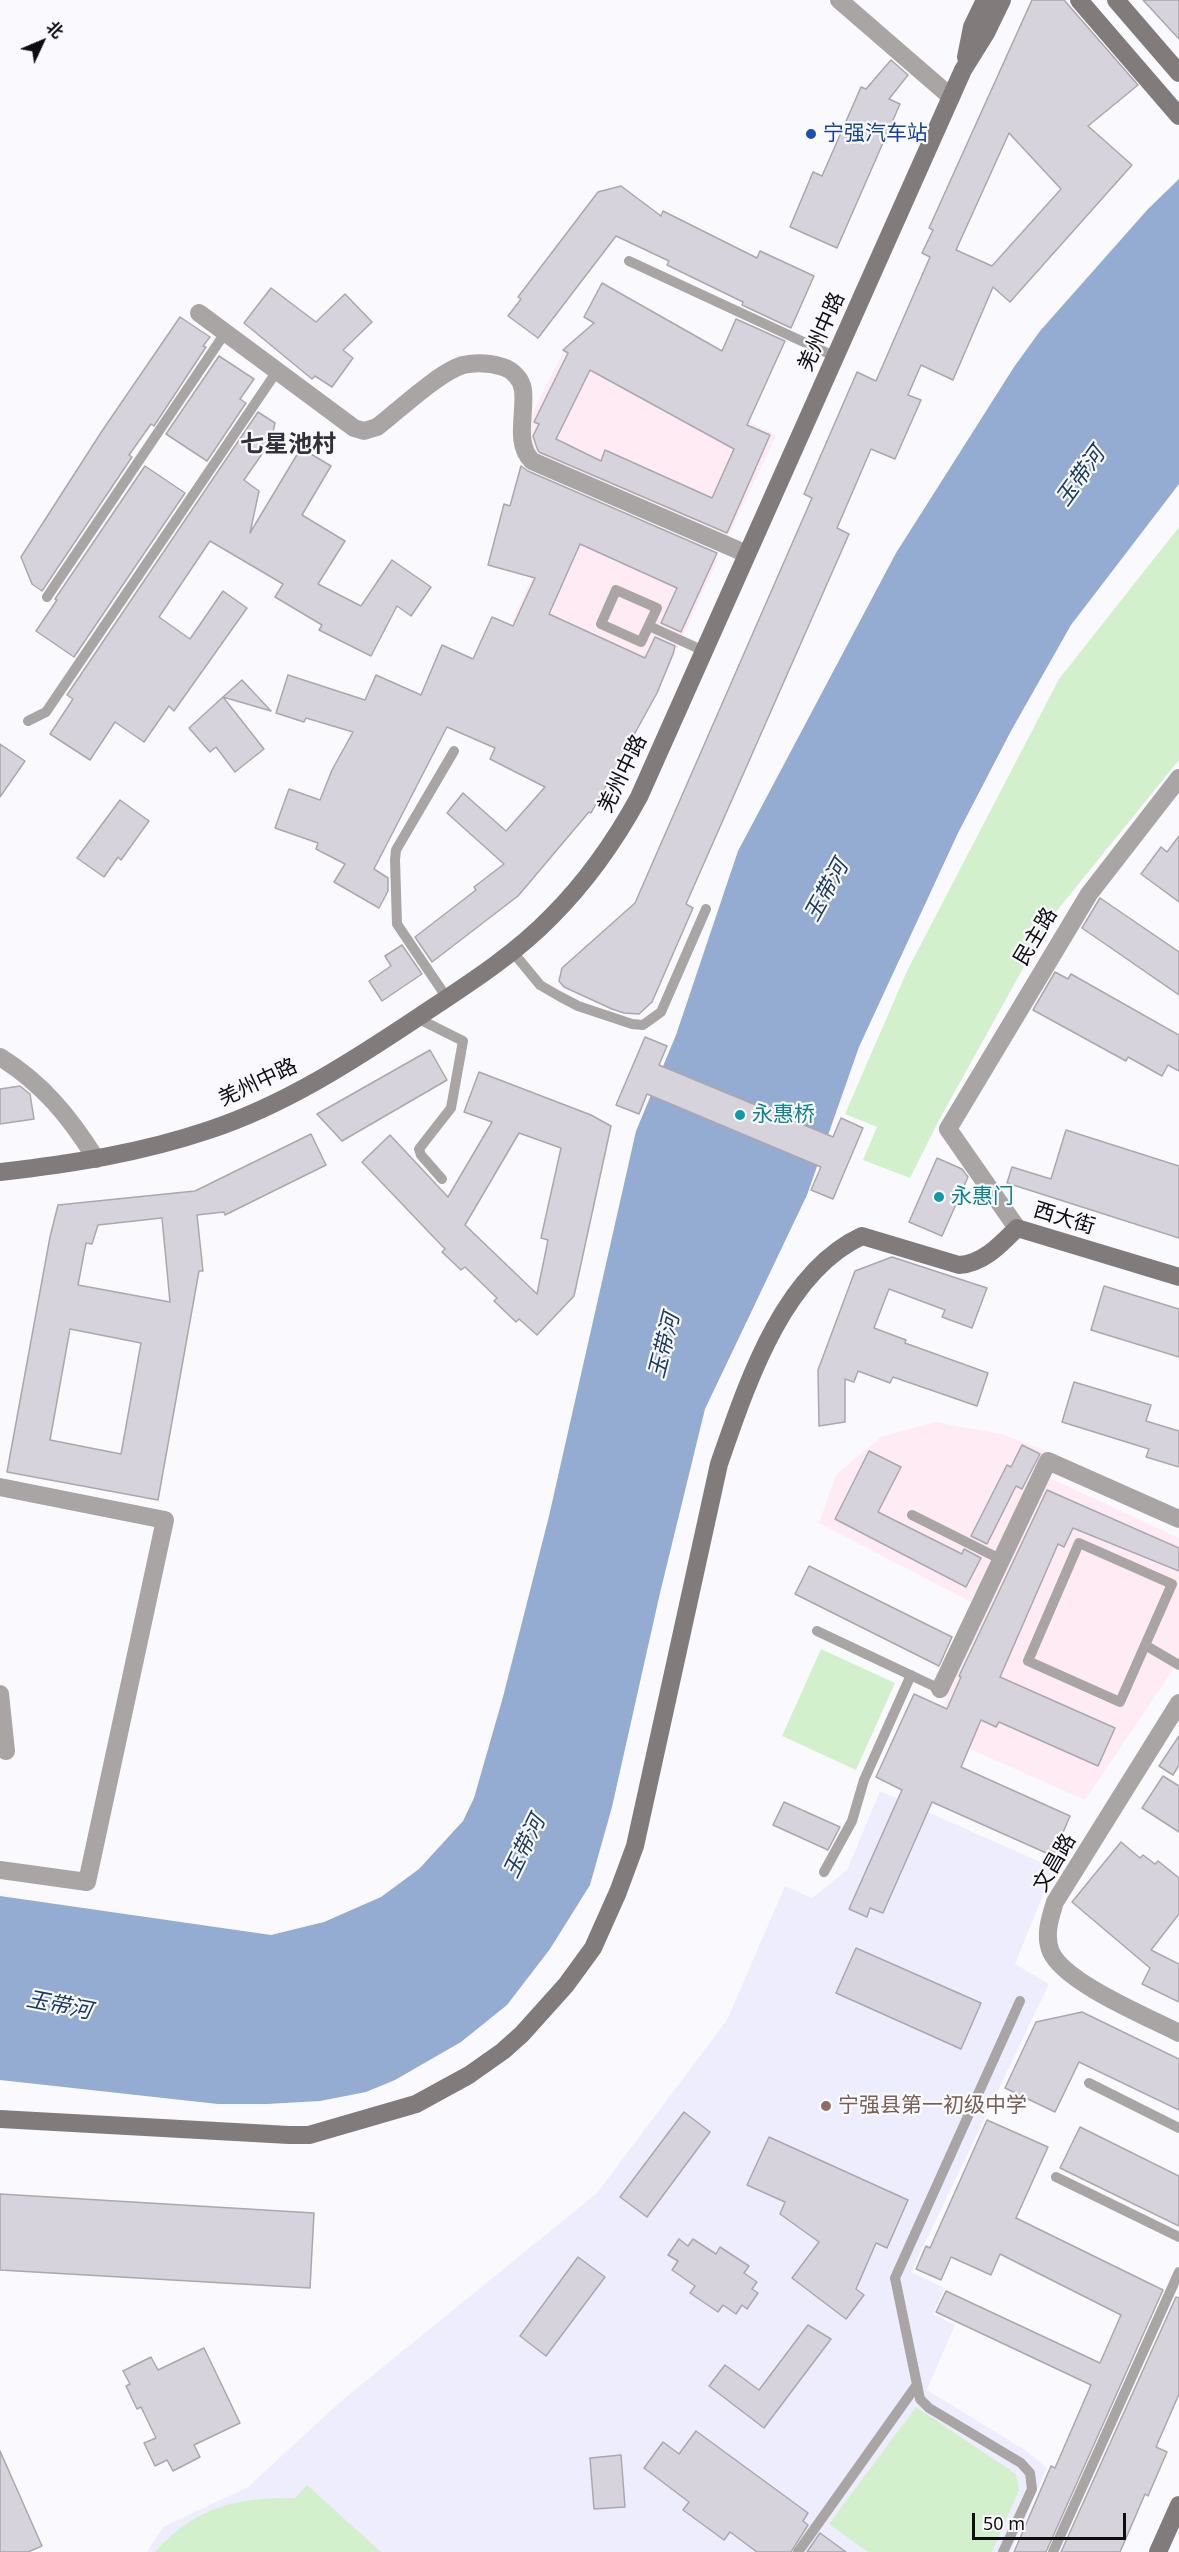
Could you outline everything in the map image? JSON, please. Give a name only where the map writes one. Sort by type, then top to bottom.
[{"type":"street","points":[[839,0],[951,97]]},
{"type":"street","name":"羌州中路","points":[[963,70],[972,27],[985,0]]},
{"type":"street","name":"羌州中路","points":[[0,1172],[96,1159],[180,1139],[261,1109],[327,1075],[447,998],[512,951],[551,917],[577,888],[610,846],[639,797],[963,70],[986,33],[1002,0]]},
{"type":"street","points":[[1079,0],[1179,116]]},
{"type":"street","points":[[1116,0],[1179,73]]},
{"type":"street","points":[[199,313],[354,428],[364,431],[377,427],[446,373],[462,366],[482,363],[507,368],[517,376],[524,388],[522,444],[532,461],[747,554]]},
{"type":"street","name":"民主路","points":[[948,1130],[1089,894],[1179,778]]},
{"type":"street","points":[[0,1057],[46,1091],[75,1125],[96,1159]]},
{"type":"street","name":"西大街","points":[[948,1130],[1017,1228],[1179,1277]]},
{"type":"street","points":[[0,2119],[208,2132],[309,2134],[416,2104],[470,2075],[503,2051],[522,2034],[581,1965],[593,1948],[618,1892],[635,1846],[719,1464],[753,1373],[794,1297],[833,1254],[862,1236],[959,1265],[980,1260],[996,1249],[1017,1228]]},
{"type":"street","points":[[940,1689],[1048,1461],[1179,1519]]},
{"type":"street","points":[[0,1487],[165,1520],[87,1882],[0,1870]]},
{"type":"street","points":[[0,1694],[6,1751]]},
{"type":"street","name":"文昌路","points":[[1179,1703],[1055,1902],[1048,1927],[1051,1952],[1067,1972],[1085,1984],[1179,2033]]},
{"type":"street","points":[[1158,2552],[1179,2505]]},
{"type":"lane","points":[[629,261],[836,357]]},
{"type":"lane","points":[[46,597],[225,333]]},
{"type":"lane","points":[[28,721],[46,712],[277,371]]},
{"type":"lane","points":[[616,590],[657,608],[648,626],[641,642],[601,624],[616,590]]},
{"type":"lane","points":[[648,626],[704,651]]},
{"type":"lane","points":[[447,998],[398,924],[395,860],[396,850],[454,751]]},
{"type":"lane","points":[[512,951],[540,985],[559,996],[578,1006],[632,1024],[643,1025],[661,1012],[705,909]]},
{"type":"lane","points":[[417,1018],[463,1041],[451,1108],[419,1149],[421,1155],[442,1179]]},
{"type":"lane","points":[[912,1515],[1000,1559]]},
{"type":"lane","points":[[1079,1543],[1172,1584],[1145,1645],[1120,1702],[1028,1661],[1079,1543]]},
{"type":"lane","points":[[817,1631],[940,1689]]},
{"type":"lane","points":[[1145,1645],[1179,1665]]},
{"type":"lane","points":[[824,1872],[852,1821],[864,1780],[911,1675]]},
{"type":"lane","points":[[1003,2552],[1032,2489],[1030,2473],[1021,2463],[929,2408],[920,2399],[895,2278],[1020,2001]]},
{"type":"lane","points":[[1089,2084],[1179,2128]]},
{"type":"lane","points":[[1056,2177],[1179,2237]]},
{"type":"lane","points":[[1053,2552],[1179,2272]]},
{"type":"lane","points":[[798,2552],[916,2386]]},
{"type":"shaded area","points":[[583,331],[776,436],[728,537],[542,460],[527,442],[529,420],[567,345]]},
{"type":"shaded area","points":[[557,485],[718,559],[659,689],[512,622],[544,551]]},
{"type":"shaded area","points":[[935,1422],[1001,1434],[1047,1451],[971,1602],[819,1523],[836,1475],[881,1437]]},
{"type":"shaded area","points":[[1050,1478],[1179,1538],[1179,1661],[1085,1800],[932,1732],[1038,1490]]},
{"type":"shaded area","name":"宁强县第一初级中学","points":[[880,1791],[1054,1868],[1015,1964],[1049,1984],[911,2272],[945,2288],[933,2314],[955,2325],[927,2390],[1025,2450],[1047,2468],[1011,2552],[147,2552],[163,2527],[248,2487],[341,2401],[597,2193],[727,2020],[785,1886],[812,1898],[847,1870]]},
{"type":"green space","points":[[1179,527],[1179,760],[1051,918],[938,1122],[910,1178],[863,1160],[877,1127],[845,1114],[907,971],[1059,679]]},
{"type":"green space","points":[[821,1649],[895,1683],[856,1770],[782,1736]]},
{"type":"green space","points":[[916,2407],[1016,2474],[1019,2490],[992,2552],[868,2552],[829,2524]]},
{"type":"green space","points":[[307,2485],[381,2552],[155,2552],[186,2524],[202,2515],[236,2503],[295,2498]]},
{"type":"water","name":"玉带河","points":[[1179,179],[1179,484],[1071,625],[1011,731],[958,833],[859,1047],[807,1195],[705,1409],[660,1593],[612,1807],[590,1885],[550,1949],[507,2005],[461,2042],[395,2080],[366,2092],[320,2101],[218,2104],[0,2080],[0,1896],[271,1935],[324,1922],[381,1897],[419,1869],[463,1821],[474,1798],[503,1697],[549,1516],[636,1131],[676,1035],[738,851],[896,553],[1014,367],[1040,331],[1148,209]]},
{"type":"building","points":[[1032,0],[1064,0],[1138,85],[1088,126],[1132,165],[1010,302],[993,287],[953,380],[921,365],[908,395],[921,400],[895,459],[871,449],[837,528],[849,534],[686,904],[693,908],[652,1002],[639,1014],[612,1009],[564,987],[559,981],[562,968],[635,903],[812,498],[804,494],[857,372],[876,381],[930,257],[922,253],[933,230],[929,228]],"holes":[[[1009,133],[1061,189],[992,266],[956,250]]]},
{"type":"building","points":[[1143,0],[1179,0],[1179,39]]},
{"type":"building","points":[[891,60],[908,75],[889,99],[900,104],[837,248],[790,227],[813,172],[822,176],[861,87],[866,89]]},
{"type":"building","points":[[621,186],[661,216],[663,211],[757,258],[760,251],[814,276],[791,328],[667,265],[669,261],[616,236],[538,338],[508,316],[521,299],[518,297],[598,192]]},
{"type":"building","points":[[602,283],[722,351],[736,319],[785,341],[747,425],[770,435],[727,533],[539,452],[533,436],[539,424],[534,422],[568,353],[563,350],[594,323],[584,317]],"holes":[[[590,370],[734,449],[712,498],[605,450],[601,461],[556,439]]]},
{"type":"building","points":[[271,288],[316,322],[345,294],[372,322],[343,350],[353,358],[332,387],[315,376],[312,379],[244,323]]},
{"type":"building","points":[[180,317],[210,337],[203,346],[206,347],[154,426],[151,424],[129,455],[132,457],[42,591],[32,584],[21,557],[102,431]]},
{"type":"building","points":[[219,356],[254,379],[240,399],[246,403],[207,461],[166,434]]},
{"type":"building","points":[[258,412],[275,423],[271,441],[244,480],[259,491],[250,533],[301,448],[331,466],[302,515],[345,541],[318,584],[361,606],[392,560],[431,587],[411,616],[397,606],[371,656],[319,630],[322,625],[275,597],[283,584],[210,541],[159,617],[190,639],[223,591],[247,608],[174,711],[169,706],[144,742],[115,722],[90,760],[50,734],[73,699],[67,695]]},
{"type":"building","points":[[145,466],[185,493],[74,657],[36,631]]},
{"type":"building","points":[[521,466],[717,553],[681,632],[661,623],[677,588],[580,544],[549,614],[645,658],[655,637],[675,646],[673,654],[657,693],[591,813],[589,812],[518,896],[432,962],[415,937],[476,890],[474,887],[504,864],[447,813],[463,793],[506,831],[545,787],[490,759],[495,748],[447,727],[374,869],[388,878],[388,891],[379,908],[334,882],[345,864],[316,849],[318,843],[275,828],[289,789],[320,800],[332,770],[353,732],[306,718],[304,722],[276,713],[288,675],[365,700],[376,675],[421,695],[442,645],[473,659],[492,617],[513,626],[535,578],[488,565],[504,504],[510,506]]},
{"type":"building","points":[[242,680],[271,711],[223,697]]},
{"type":"building","points":[[223,697],[264,749],[235,772],[216,747],[210,752],[189,728]]},
{"type":"building","points":[[0,744],[25,761],[0,797]]},
{"type":"building","points":[[120,800],[149,821],[121,860],[118,857],[104,877],[77,858]]},
{"type":"building","points":[[1179,836],[1179,902],[1141,874],[1161,847],[1167,852]]},
{"type":"building","points":[[1100,898],[1179,952],[1179,995],[1082,928]]},
{"type":"building","points":[[402,945],[422,974],[382,1001],[369,981],[391,966],[385,956]]},
{"type":"building","points":[[1055,972],[1068,979],[1071,974],[1179,1035],[1179,1071],[1168,1065],[1162,1076],[1128,1057],[1126,1061],[1033,1010]]},
{"type":"building","name":"永惠桥","points":[[645,1037],[667,1046],[659,1065],[833,1137],[841,1118],[863,1128],[833,1199],[811,1190],[821,1167],[647,1094],[639,1114],[616,1105]]},
{"type":"building","points":[[430,1050],[447,1080],[342,1141],[317,1114]]},
{"type":"building","points":[[479,1072],[591,1115],[611,1126],[574,1296],[537,1335],[519,1319],[516,1322],[494,1301],[497,1298],[465,1267],[461,1270],[442,1252],[445,1249],[362,1162],[390,1135],[448,1197],[492,1122],[464,1112]],"holes":[[[519,1133],[561,1148],[541,1238],[548,1240],[537,1294],[465,1225]]]},
{"type":"building","points":[[20,1086],[30,1094],[34,1119],[0,1124],[0,1089]]},
{"type":"building","points":[[1066,1130],[1179,1166],[1179,1238],[1007,1183],[1012,1167],[1051,1179]]},
{"type":"building","points":[[311,1134],[326,1165],[225,1215],[224,1212],[197,1215],[203,1271],[199,1271],[158,1500],[7,1472],[50,1237],[58,1205],[195,1191]],"holes":[[[162,1218],[170,1302],[78,1285],[86,1243],[92,1244],[98,1225]],[[70,1329],[141,1343],[121,1454],[50,1440]]]},
{"type":"building","name":"永惠门","points":[[937,1158],[962,1169],[968,1177],[942,1236],[909,1222]]},
{"type":"building","points":[[892,1257],[987,1288],[972,1328],[942,1317],[945,1310],[889,1289],[874,1328],[906,1340],[905,1343],[988,1373],[977,1406],[893,1377],[890,1383],[858,1371],[854,1382],[845,1379],[845,1422],[819,1426],[818,1370],[855,1271]]},
{"type":"building","points":[[1104,1286],[1179,1309],[1179,1357],[1091,1330]]},
{"type":"building","points":[[1074,1382],[1151,1405],[1146,1421],[1179,1431],[1179,1467],[1146,1457],[1149,1449],[1062,1422]]},
{"type":"building","points":[[1022,1445],[1040,1454],[1022,1489],[1016,1486],[987,1544],[971,1536],[1007,1465],[1011,1467]]},
{"type":"building","points":[[869,1451],[901,1467],[878,1512],[962,1554],[964,1549],[981,1558],[966,1587],[835,1519]]},
{"type":"building","points":[[1047,1490],[1179,1548],[1179,1571],[1073,1528],[1064,1547],[1058,1544],[1000,1677],[1115,1728],[1098,1766],[999,1722],[996,1727],[981,1720],[961,1767],[1070,1816],[1053,1856],[932,1802],[883,1913],[870,1908],[867,1917],[849,1909],[902,1790],[876,1777],[914,1694],[947,1709],[961,1677],[959,1676]]},
{"type":"building","points":[[809,1566],[952,1637],[939,1666],[795,1594]]},
{"type":"building","points":[[1179,1736],[1179,1765],[1173,1775],[1159,1766]]},
{"type":"building","points":[[1163,1776],[1179,1786],[1179,1832],[1142,1808]]},
{"type":"building","points":[[784,1802],[840,1827],[828,1850],[773,1825]]},
{"type":"building","points":[[1121,1842],[1140,1858],[1143,1855],[1155,1864],[1158,1861],[1179,1878],[1179,1914],[1151,1950],[1179,1964],[1179,2002],[1142,1984],[1150,1968],[1072,1902]]},
{"type":"building","points":[[856,1948],[981,2003],[961,2049],[836,1993]]},
{"type":"building","points":[[1082,2012],[1179,2059],[1179,2110],[1079,2062],[1055,2112],[1005,2088],[1036,2022]]},
{"type":"building","points":[[684,2112],[710,2132],[647,2217],[620,2197]]},
{"type":"building","points":[[987,2120],[1048,2147],[1016,2218],[1163,2290],[1046,2552],[1014,2552],[1051,2466],[1055,2468],[1091,2385],[936,2312],[946,2291],[1100,2363],[1121,2315],[1000,2254],[991,2275],[951,2257],[941,2280],[916,2269],[926,2246],[930,2248]]},
{"type":"building","points":[[1080,2127],[1179,2176],[1179,2226],[1060,2168]]},
{"type":"building","points":[[769,2137],[908,2200],[887,2248],[876,2243],[856,2289],[864,2295],[846,2319],[792,2278],[819,2242],[780,2214],[785,2202],[747,2185]]},
{"type":"building","points":[[0,2194],[314,2213],[310,2288],[0,2270]]},
{"type":"building","points":[[679,2239],[688,2246],[693,2239],[716,2254],[720,2247],[749,2266],[744,2273],[757,2282],[752,2289],[758,2293],[747,2309],[742,2305],[736,2314],[723,2305],[718,2312],[690,2293],[695,2286],[672,2270],[678,2261],[668,2255]]},
{"type":"building","points":[[578,2257],[605,2277],[546,2356],[520,2336]]},
{"type":"building","points":[[1176,2297],[1179,2298],[1179,2394],[1156,2447],[1167,2452],[1148,2496],[1145,2494],[1120,2552],[1061,2552]]},
{"type":"building","points":[[808,2325],[831,2339],[764,2428],[709,2386],[725,2365],[759,2390]]},
{"type":"building","points":[[204,2348],[240,2423],[194,2445],[200,2457],[173,2471],[167,2460],[155,2466],[144,2443],[156,2438],[141,2407],[137,2409],[126,2386],[130,2384],[123,2371],[151,2357],[158,2370]]},
{"type":"building","points":[[696,2431],[808,2513],[803,2521],[808,2525],[791,2552],[757,2552],[730,2532],[724,2540],[683,2510],[689,2502],[644,2468],[663,2442],[679,2454]]},
{"type":"building","points":[[0,2451],[42,2546],[28,2552],[0,2552]]},
{"type":"building","points":[[621,2455],[625,2507],[594,2509],[590,2458]]},
{"type":"building","points":[[820,2533],[846,2552],[807,2552]]},
{"type":"place","name":"宁强汽车站","points":[[811,134]]},
{"type":"place","name":"永惠桥","points":[[740,1115]]},
{"type":"place","name":"永惠门","points":[[939,1197]]},
{"type":"place","name":"宁强县第一初级中学","points":[[826,2106]]},
{"type":"district","name":"七星池村","points":[[288,445]]}]
